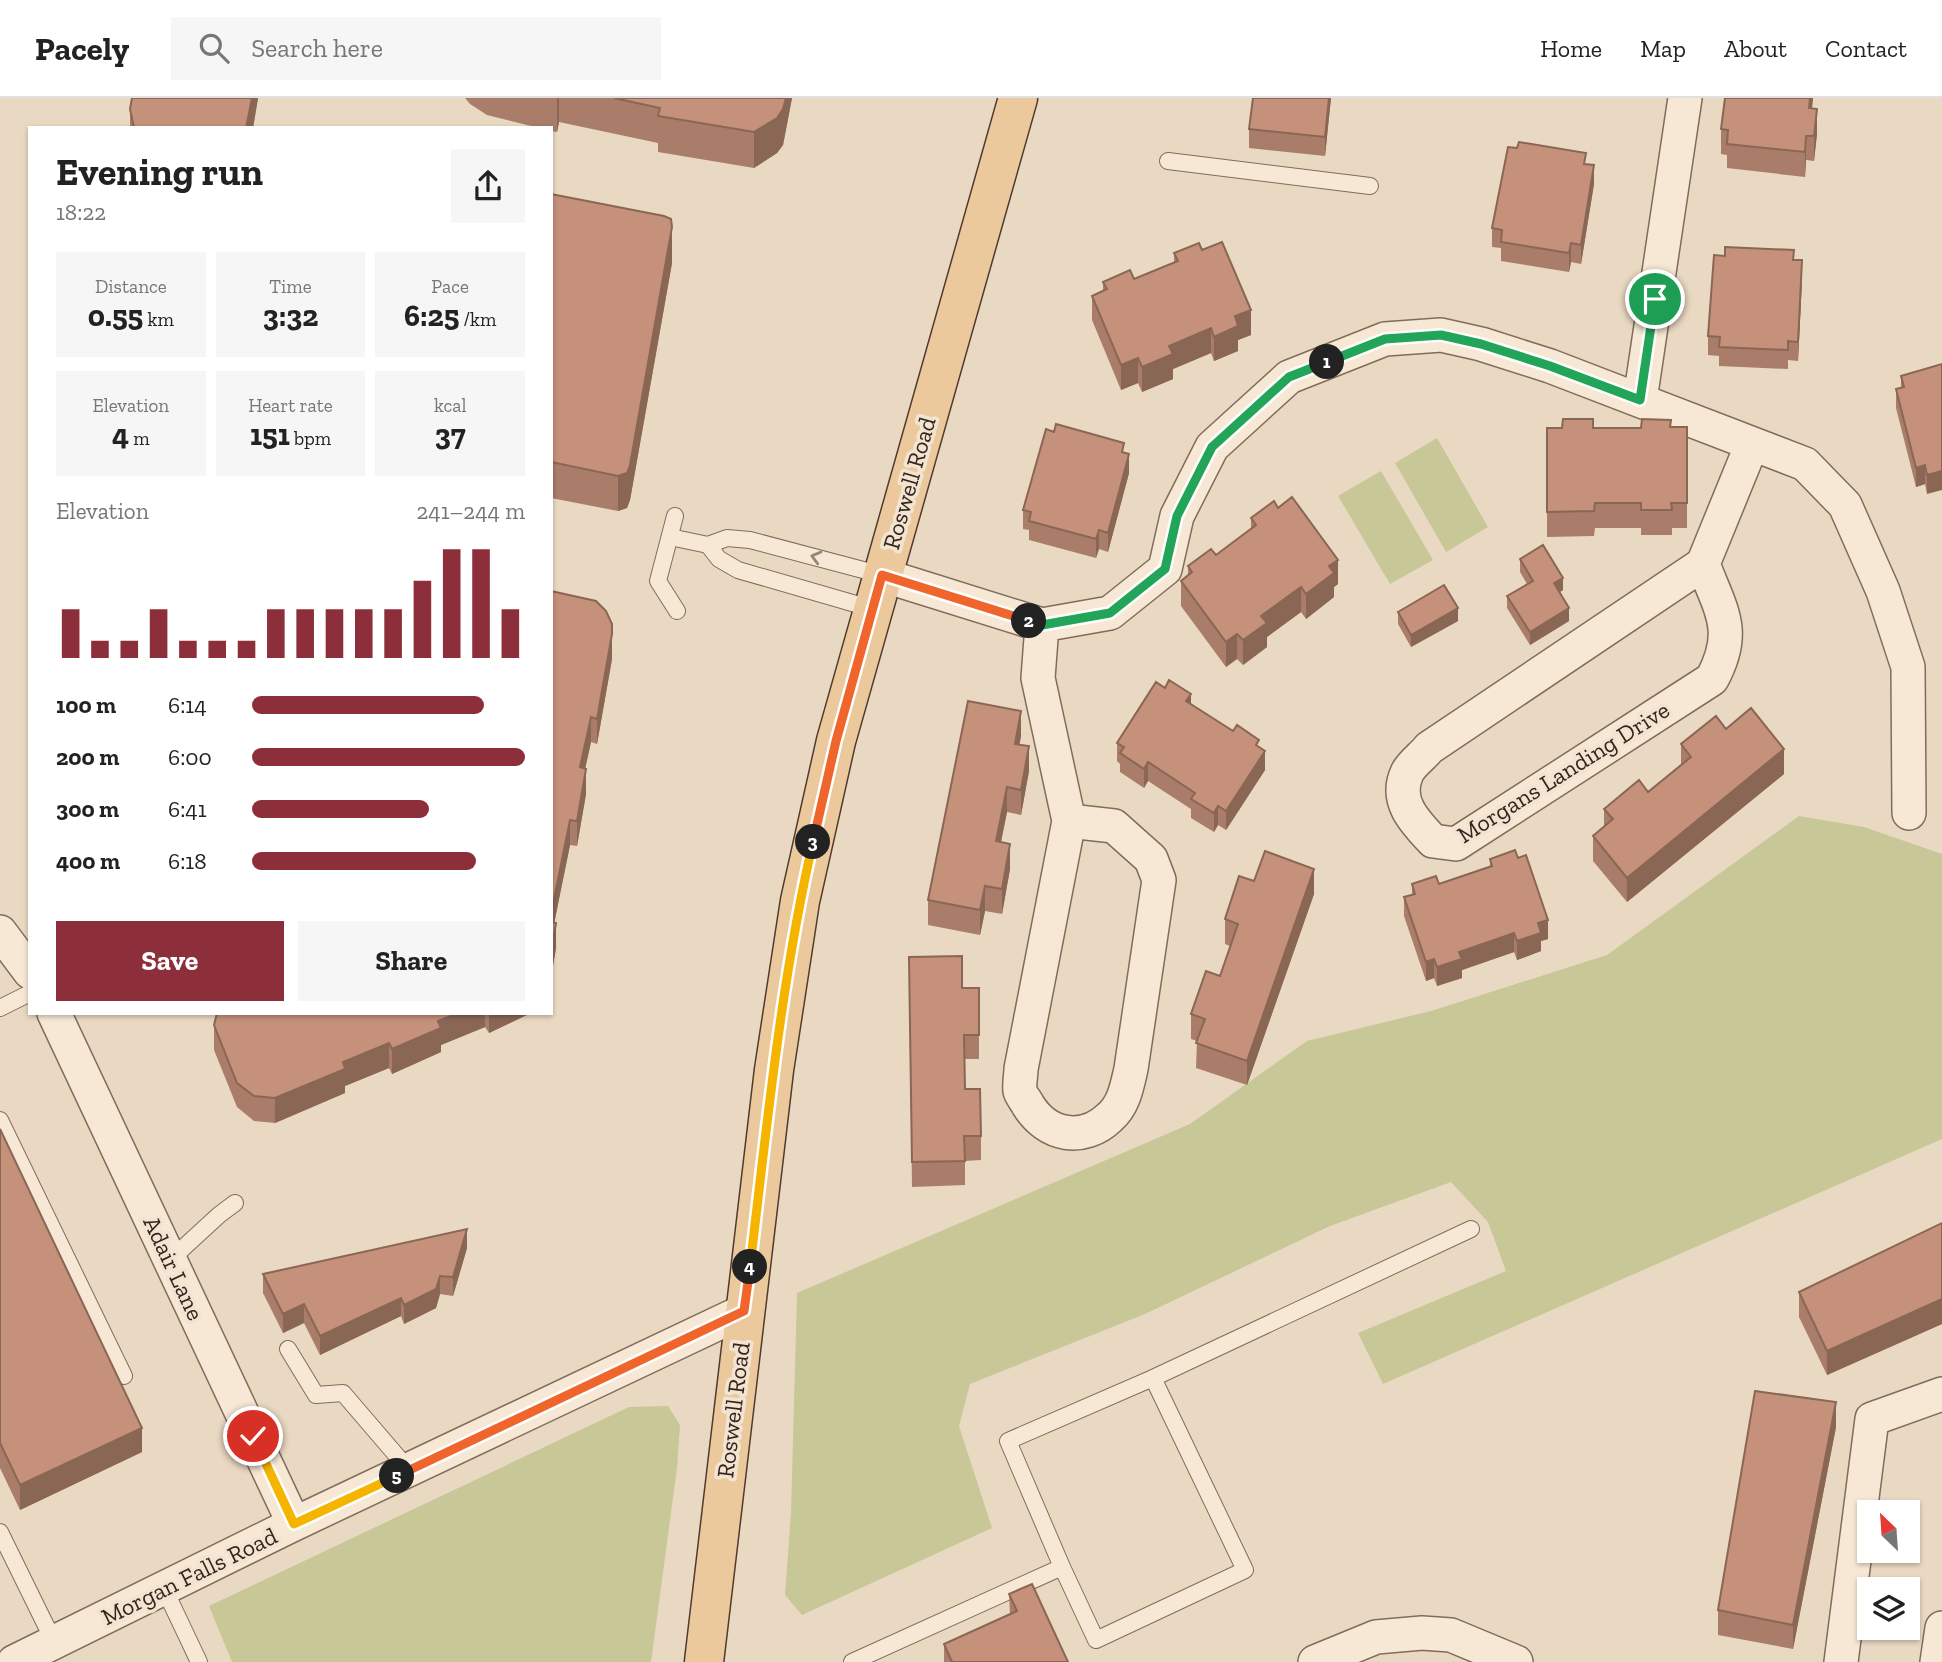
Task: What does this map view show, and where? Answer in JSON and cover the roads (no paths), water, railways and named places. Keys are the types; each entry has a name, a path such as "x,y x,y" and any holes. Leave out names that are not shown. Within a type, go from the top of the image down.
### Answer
{"main road":[{"name":"Roswell Road","path":"704,1662 774,1070 800,901 836,741 1018,98"}],"street":[{"path":"1640,400 1685,98"},
{"path":"877,592 1042,625 1110,613 1165,569 1177,516 1212,447 1289,377 1385,339 1441,335 1481,344 1550,366 1805,464 1845,505 1883,591 1908,667 1909,813"},
{"path":"1703,564 1752,444"},
{"name":"Morgans Landing Drive","path":"1703,564 1723,617 1727,640 1723,658 1712,679 1456,844 1433,841 1414,820 1402,796 1407,772 1429,748 1703,564"},
{"path":"1042,625 1038,678 1069,821 1021,1069 1020,1091 1045,1125 1066,1134 1098,1126 1111,1117 1124,1099 1160,880 1151,859 1114,826 1069,821"},
{"path":"0,932 28,969"},
{"name":"Adair Lane","path":"55,1015 294,1524"},
{"name":"Morgan Falls Road","path":"14,1662 294,1524 744,1311"},
{"path":"1841,1662 1872,1419 1942,1394"},
{"path":"1937,1662 1942,1628"},
{"path":"1315,1662 1376,1637 1422,1633 1451,1635 1516,1662"}],"lane":[{"path":"1168,161 1370,186"},
{"path":"675,516 658,581 677,611"},
{"path":"670,537 708,545 727,538 750,540 877,592"},
{"path":"708,545 719,559 738,570 877,592"},
{"path":"0,1008 28,994"},
{"path":"0,1120 124,1376"},
{"path":"170,1260 236,1203"},
{"path":"1153,1378 1245,1570 1096,1640 1008,1441 1153,1378 1471,1229"},
{"path":"288,1349 316,1395 343,1393 409,1470"},
{"path":"0,1532 54,1642"},
{"path":"852,1662 1062,1567"},
{"path":"164,1587 199,1662"}]}
